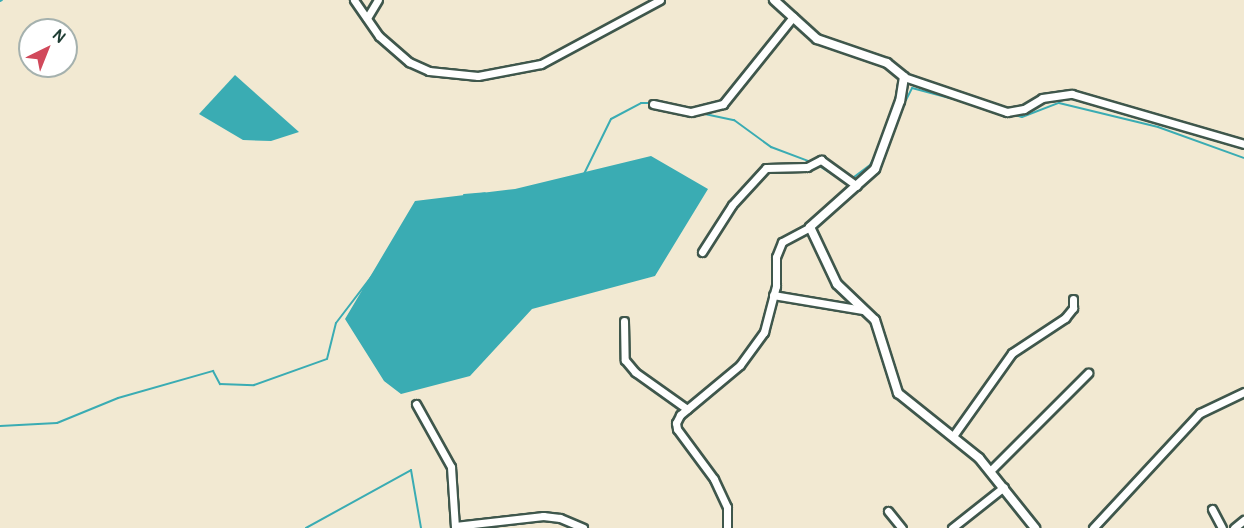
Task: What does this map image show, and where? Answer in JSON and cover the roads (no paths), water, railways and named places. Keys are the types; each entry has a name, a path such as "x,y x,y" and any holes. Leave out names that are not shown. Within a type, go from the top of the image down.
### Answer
{"street":[{"path":"354,0 379,36 409,62 429,71 478,76 541,64 660,0"},
{"path":"367,18 378,0"},
{"path":"774,0 817,39 887,63 904,77 1007,112 1024,109 1042,98 1072,94 1244,144"},
{"path":"653,104 691,112 723,104 793,16"},
{"path":"728,528 727,507 714,479 677,429 676,423 687,409 740,365 764,333 773,295 776,257 782,242 810,227 875,169 900,101 904,77"},
{"path":"702,252 732,205 766,168 807,167 821,160 857,186"},
{"path":"810,227 837,284 875,320 898,393 953,436 990,471 1032,527"},
{"path":"773,295 863,310"},
{"path":"953,436 1012,353 1058,324 1073,308 1073,299"},
{"path":"624,321 625,360 635,372 687,409"},
{"path":"990,471 1088,373"},
{"path":"1093,528 1200,412 1244,392"},
{"path":"416,404 451,467 455,527 543,516 560,518 583,528"},
{"path":"952,528 1004,488"},
{"path":"1212,509 1222,528"},
{"path":"888,511 902,528"},
{"path":"1234,528 1244,520"}],"water":[{"path":"235,75 299,132 271,141 243,140 199,114"},
{"path":"651,156 708,189 655,276 532,309 470,376 401,394 384,381 345,319 415,201 515,189"}],"waterway":[{"path":"906,100 912,88 983,107"},
{"path":"584,174 611,119 641,103 651,103"},
{"path":"1012,114 1022,117 1059,103 1158,127 1244,158"},
{"path":"700,113 734,120 771,147 811,162"},
{"path":"816,164 846,183 870,165 876,154"},
{"path":"464,195 485,193"},
{"path":"0,426 57,423 118,398 213,371 220,384 254,385 327,359 336,323 385,259"},
{"path":"306,528 411,470 421,528"}]}
